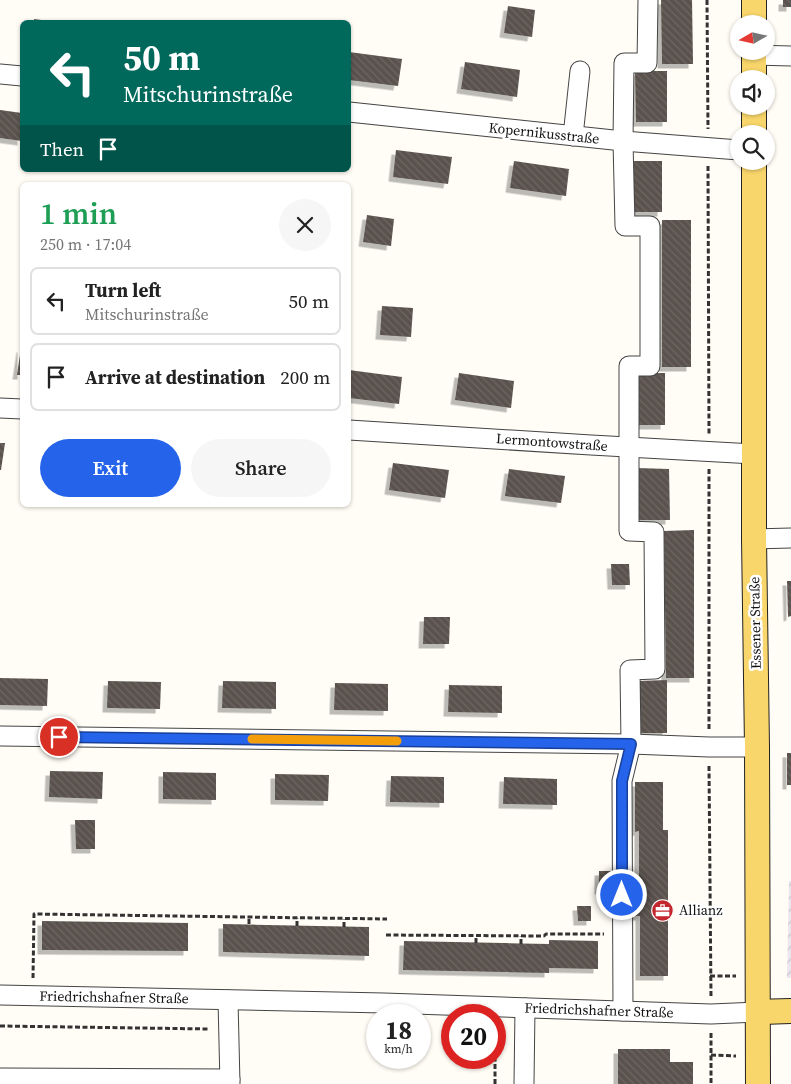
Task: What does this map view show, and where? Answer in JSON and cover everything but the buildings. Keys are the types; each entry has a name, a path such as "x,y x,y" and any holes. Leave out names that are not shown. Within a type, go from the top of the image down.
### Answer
{"main road":[{"path":"754,0 754,15"},
{"name":"Essener Straße","path":"754,170 754,538 758,1084"},
{"name":"Friedrichshafner Straße","path":"758,1012 791,1011"}],"street":[{"path":"622,1011 622,781 631,744 630,670 655,669 654,532 629,531 629,366 650,366 650,226 625,226 623,141 624,63 648,63 648,0"},
{"path":"775,55 791,56"},
{"path":"573,136 580,71"},
{"path":"0,74 20,76"},
{"name":"Kopernikusstraße","path":"351,112 623,141 730,149"},
{"path":"0,408 20,409"},
{"name":"Lermontowstraße","path":"351,430 754,454"},
{"path":"754,538 791,538"},
{"path":"0,736 757,746"},
{"name":"Friedrichshafner Straße","path":"0,995 384,1003 711,1014 758,1012"},
{"path":"0,1078 230,1081 228,1000"},
{"path":"524,1008 524,1084"}],"path":[{"path":"707,0 711,999"},
{"path":"33,996 34,914 387,919"},
{"path":"66,915 66,921"},
{"path":"119,915 119,922"},
{"path":"164,916 164,922"},
{"path":"249,924 250,917"},
{"path":"296,926 297,918"},
{"path":"344,919 344,927"},
{"path":"386,935 544,936 546,934 622,933"},
{"path":"573,940 574,934"},
{"path":"428,935 428,942"},
{"path":"476,936 476,943"},
{"path":"521,936 521,944"},
{"path":"710,976 736,976"},
{"path":"711,1025 711,1084"},
{"path":"0,1026 228,1029"},
{"path":"711,1055 736,1056"},
{"path":"495,1069 495,1084"}],"shaded area":[{"path":"789,881 791,881 791,978 787,978"}],"slow traffic":[{"path":"252,739 397,741"}],"place":[{"name":"Allianz","path":"663,910"}],"route":[{"path":"59,737 631,744 622,781 622,895"}]}
